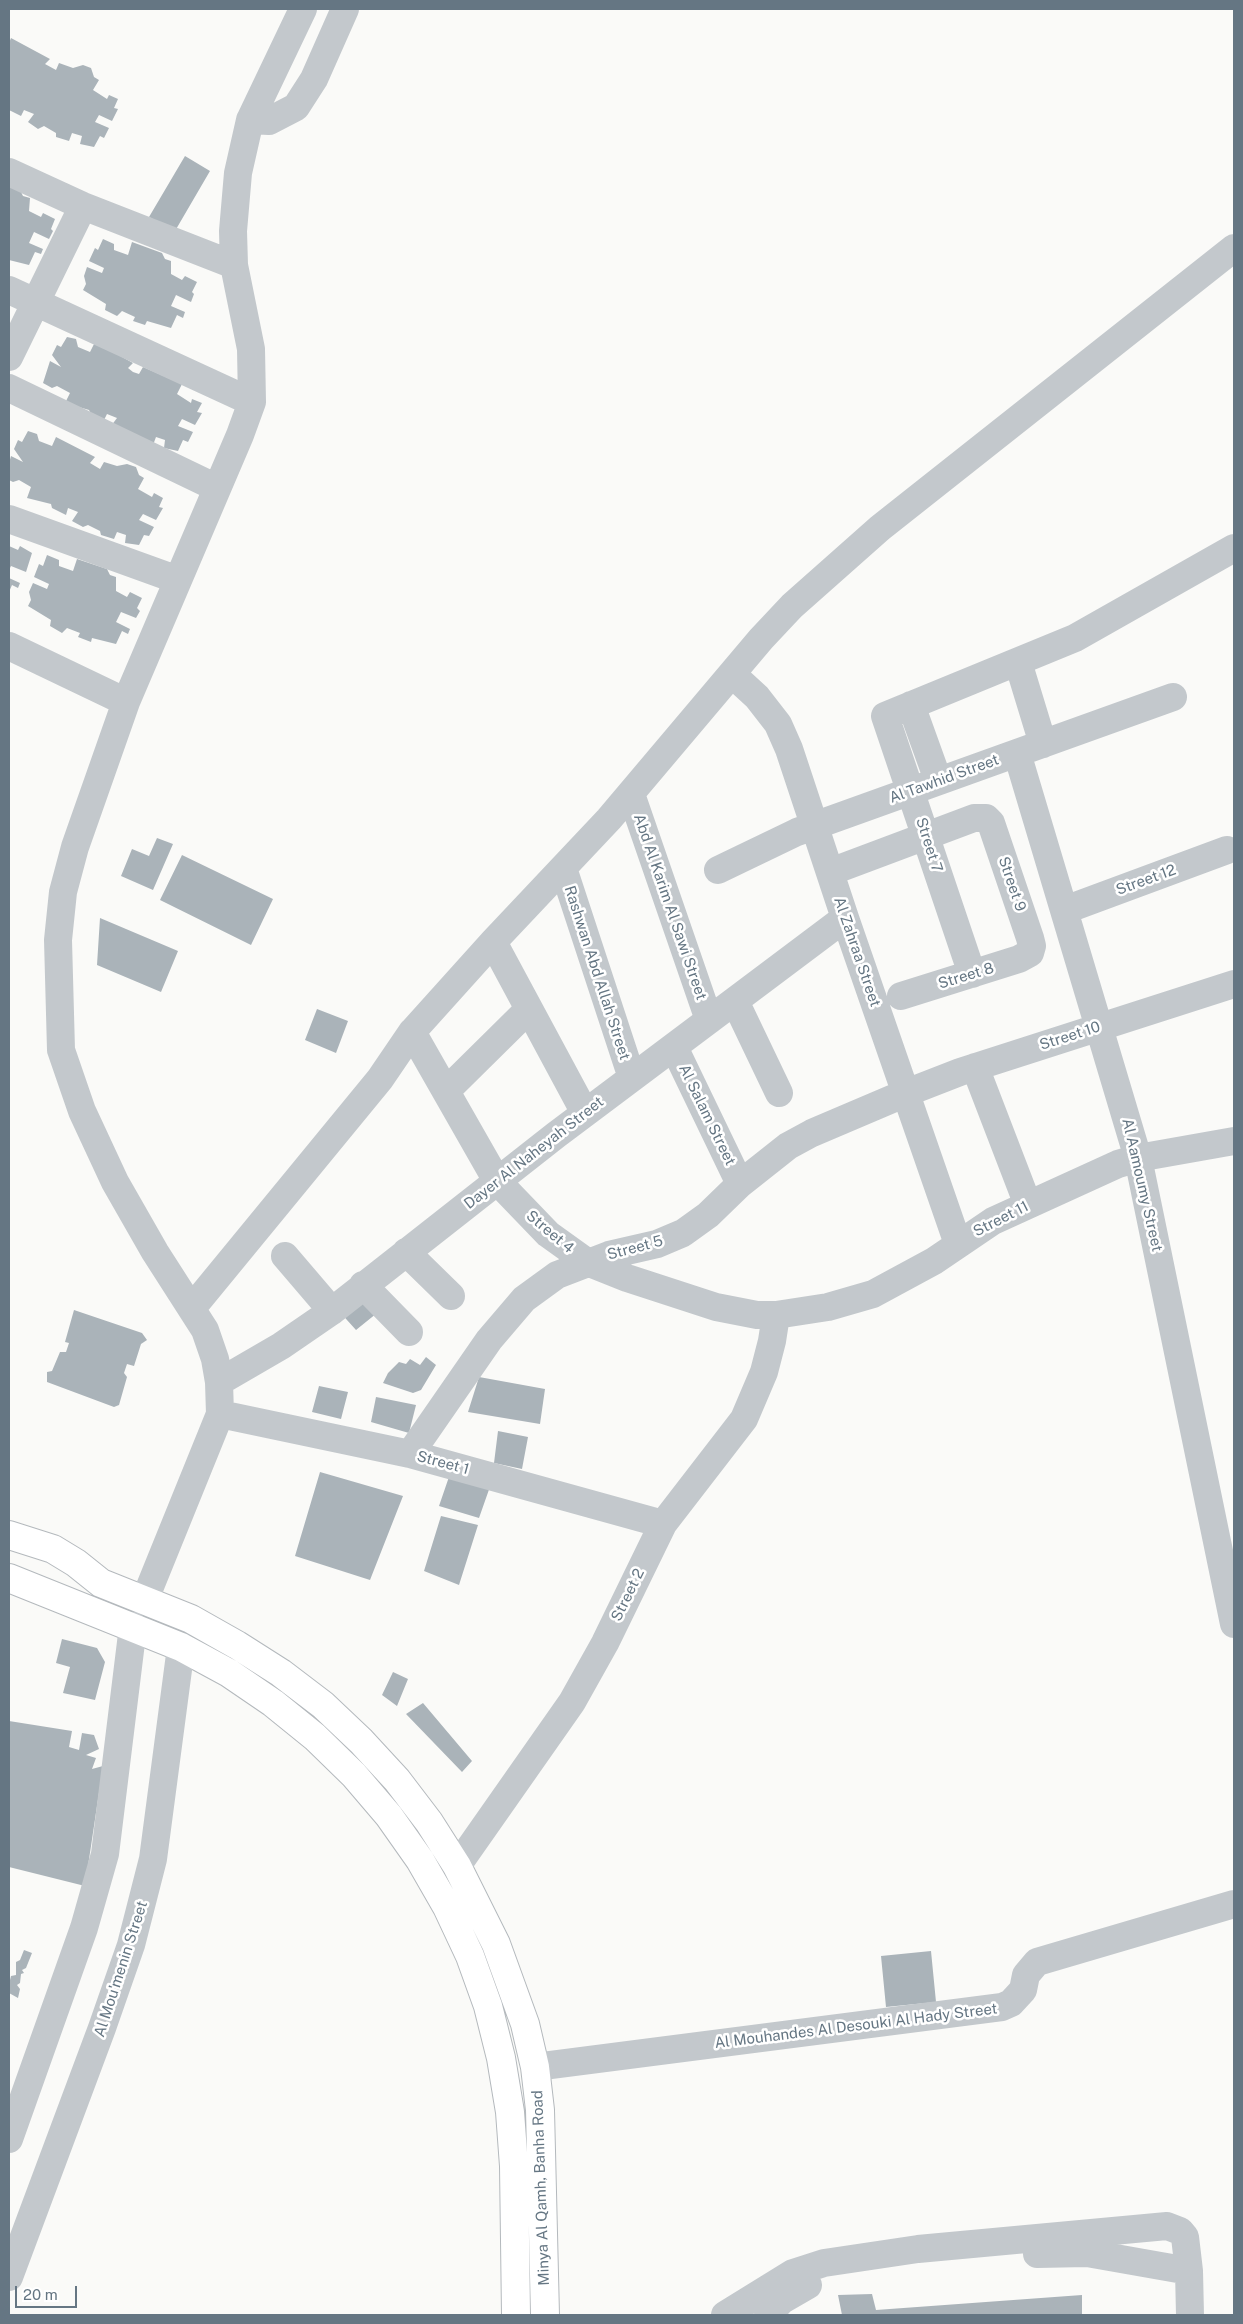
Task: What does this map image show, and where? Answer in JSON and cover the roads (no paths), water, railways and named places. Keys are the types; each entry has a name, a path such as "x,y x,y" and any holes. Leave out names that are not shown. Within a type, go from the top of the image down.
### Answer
{"highway":[{"name":"Minya Al Qamh, Banha Road","path":"9,1535 53,1549 76,1563 101,1583 145,1599 191,1620 237,1644 281,1673 323,1705 361,1741 397,1780 429,1822 457,1866 496,1944 524,2024 535,2067 540,2110 545,2315"},
{"path":"9,1551 101,1583"},
{"name":"Minya Al Qamh, Banha Road","path":"9,1578 133,1626 181,1647 229,1673 273,1703 315,1737 354,1775 389,1816 420,1860 447,1907 470,1956 488,2006 501,2058 510,2112 514,2166 516,2315"}],"street":[{"path":"145,1599 220,1414 219,1382 211,1343 192,1308 155,1252 115,1182 82,1111 61,1050 58,940 63,892 74,846 126,702 240,435 252,402 251,348 234,265 233,231 238,173 250,120 303,9"},
{"path":"250,120 269,121 296,107 314,79 345,9"},
{"path":"9,172 83,206 234,265"},
{"path":"9,357 83,206"},
{"path":"192,1308 380,1079 412,1032 630,794 792,606 848,554 1234,248"},
{"path":"9,290 252,402"},
{"path":"9,388 217,488"},
{"path":"9,519 178,580"},
{"path":"938,780 911,705 1075,638 1234,548"},
{"path":"9,646 126,702"},
{"path":"1018,662 1043,744"},
{"name":"Al Zahraa Street","path":"732,674 757,697 778,724 789,749 845,918 958,1244"},
{"name":"Al Tawhid Street","path":"718,870 797,832 1173,697"},
{"name":"Street 7","path":"911,705 885,716 912,791 972,974"},
{"name":"Al Aamoumy Street","path":"1017,753 1138,1158 1234,1620"},
{"name":"Abd Al Karim Al Sawi Street","path":"630,794 709,1020"},
{"name":"Street 9","path":"926,835 974,818 986,818 994,829 1030,938 1032,946 1030,953"},
{"path":"830,872 926,835"},
{"name":"Street 12","path":"1065,910 1227,850"},
{"name":"Rashwan Abd Allah Street","path":"562,868 632,1078"},
{"name":"Dayer Al Naheyah Street","path":"219,1382 281,1346 332,1311 497,1181 845,918"},
{"path":"493,942 585,1114"},
{"name":"Street 8","path":"901,996 1018,959 1030,953"},
{"name":"Street 10","path":"906,1093 975,1067 1234,984"},
{"path":"735,1000 779,1093"},
{"path":"446,1091 529,1009"},
{"name":"Street 4","path":"412,1032 497,1181 548,1234 587,1262 627,1278 716,1307 757,1315 776,1315"},
{"name":"Al Salam Street","path":"674,1046 740,1184"},
{"path":"975,1067 1028,1205"},
{"name":"Street 5","path":"410,1454 489,1340 524,1299 557,1275 587,1262 609,1254 657,1244 683,1233 708,1215 740,1184 788,1146 812,1133 906,1093"},
{"name":"Street 11","path":"776,1315 828,1307 873,1294 934,1262 993,1221 1118,1164 1138,1158 1234,1141"},
{"path":"406,1252 451,1296"},
{"path":"285,1256 332,1311"},
{"path":"363,1285 409,1332"},
{"name":"Street 2","path":"457,1866 572,1702 605,1643 663,1524 744,1419 764,1372 772,1342 776,1315"},
{"name":"Street 1","path":"220,1414 410,1454 663,1524"},
{"path":"9,2140 84,1928 105,1854 133,1626"},
{"name":"Al Mou'menin Street","path":"9,2277 102,2028 130,1945 154,1859 181,1647"},
{"name":"Al Mouhandes Al Desouki Al Hady Street","path":"535,2067 1002,2007 1011,2004 1023,1990 1026,1974 1037,1962 1234,1904"},
{"path":"746,2312 793,2274 824,2262 918,2249 1167,2226 1180,2231 1185,2237 1189,2271 1190,2315"},
{"path":"746,2312 782,2300 817,2280 856,2268 937,2259 991,2255 1087,2253 1189,2271"}]}
